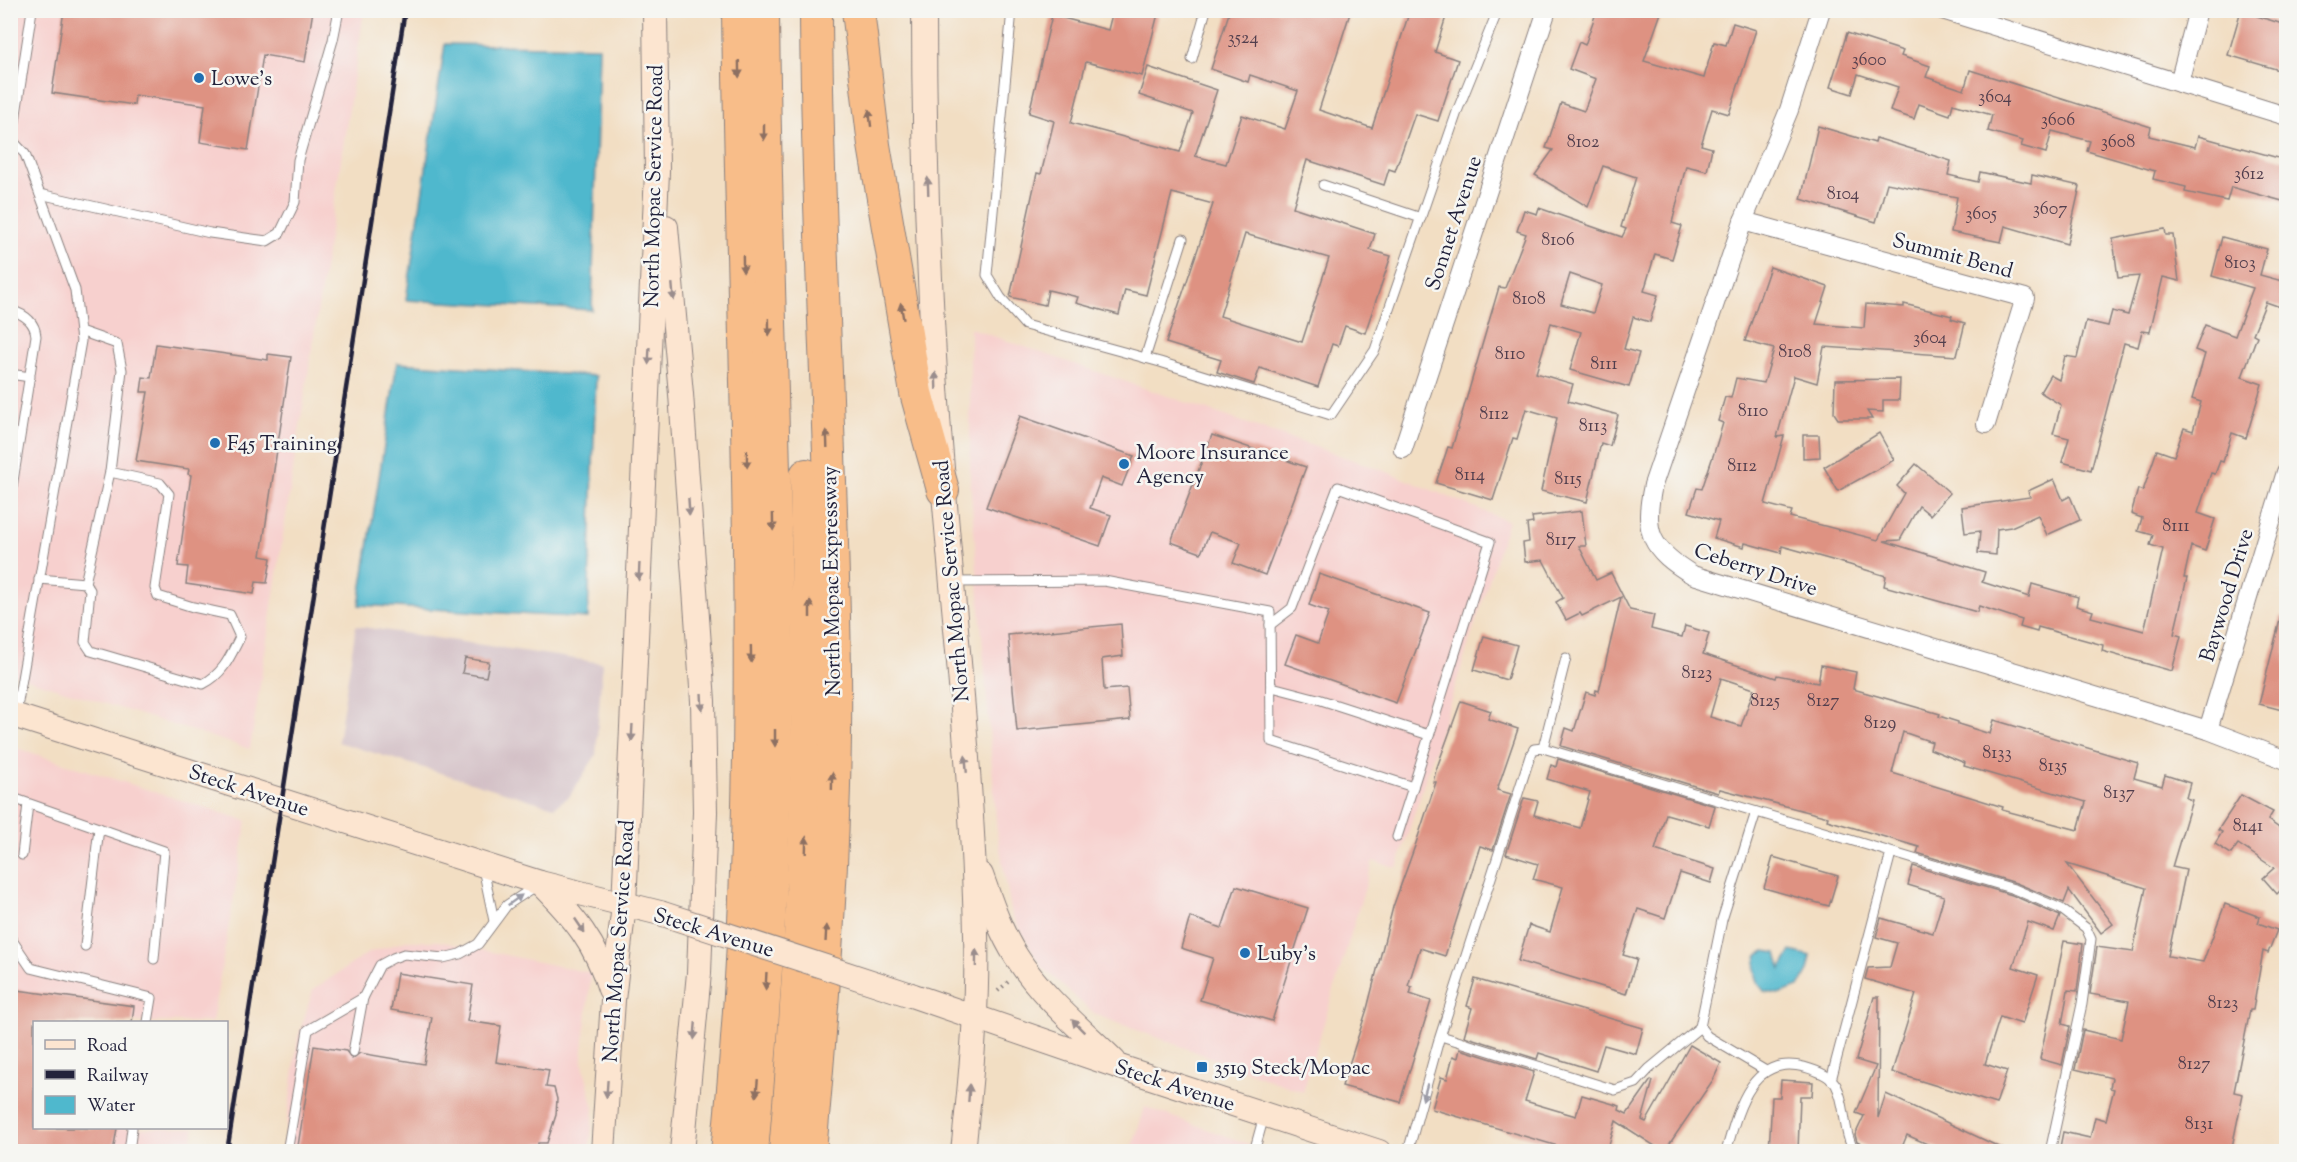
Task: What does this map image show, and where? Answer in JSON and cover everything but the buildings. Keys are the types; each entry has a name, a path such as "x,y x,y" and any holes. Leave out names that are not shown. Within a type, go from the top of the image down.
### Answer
{"highway":[{"path":"726,1152 749,836 751,669 738,10"},
{"path":"752,1152 764,1018 775,773 776,611 763,10"},
{"path":"785,1152 803,915 809,750 810,608 798,154 797,10"},
{"name":"North Mopac Expressway","path":"810,1152 820,1034 831,840 835,672 817,139 816,10"},
{"path":"858,10 874,145 916,393 943,490"}],"main road":[{"name":"North Mopac Service Road","path":"603,1152 613,1000 624,905 657,172 655,10"},
{"name":"North Mopac Service Road","path":"924,10 924,112 937,405 973,854 976,936 975,1017 963,1152"},
{"path":"657,172 670,253 703,701 705,812 703,897 695,1035 682,1152"},
{"name":"Steck Avenue","path":"13,715 540,883 660,913 1379,1152"},
{"path":"973,854 1000,929 1016,957 1057,1005 1120,1067"},
{"path":"540,883 574,918 589,939 601,960 613,1000"}],"street":[{"name":"Sonnet Avenue","path":"1403,449 1547,10"},
{"name":"Ceberry Drive","path":"1821,10 1789,110 1743,221 1653,485 1648,509 1649,531 1666,559 1693,575 2208,730 2286,760"},
{"path":"1942,10 2286,116"},
{"path":"2179,83 2198,10"},
{"name":"Summit Bend","path":"1743,221 2025,298 1986,423"},
{"name":"Baywood Drive","path":"2208,730 2286,472"}],"lane":[{"path":"13,715 81,340 75,290 25,154 12,140 32,10"},
{"path":"40,194 210,233 267,241 280,233 295,202 298,160 333,40 339,10"},
{"path":"1012,10 987,275 1001,298 1024,325 1145,358 1331,415 1375,350 1458,109 1498,10"},
{"path":"1192,59 1206,10"},
{"path":"1323,185 1421,218"},
{"path":"1145,358 1183,239"},
{"path":"10,310 24,314 36,329 11,497"},
{"path":"80,331 117,344 122,370 110,472 85,583 90,590 85,642 91,651 203,684 216,678 227,663 240,637 230,615 193,608 158,596 155,588 169,494 160,483 110,472"},
{"path":"10,374 30,377"},
{"path":"10,429 21,430"},
{"path":"1270,625 1292,608 1338,487 1490,542 1397,837"},
{"path":"39,579 85,583"},
{"path":"951,582 1104,581 1270,612 1271,741 1413,788"},
{"path":"1542,748 1566,658"},
{"path":"1272,687 1318,699 1429,735"},
{"path":"1408,1152 1441,1036 1534,748 1542,748 2014,889 2061,909 2086,928 2091,939 2082,1004 2050,1152"},
{"path":"10,797 164,851 154,959"},
{"path":"22,855 28,804"},
{"path":"1441,1036 1615,1090 1636,1083 1648,1069 1700,1027 1722,920 1756,812"},
{"path":"85,946 99,828"},
{"path":"1831,1080 1891,853"},
{"path":"482,864 494,921"},
{"path":"352,1052 360,1025 363,998 380,965 404,954 443,958 460,954 478,944 507,905 540,883"},
{"path":"10,938 31,968 152,998 148,1021"},
{"path":"287,1152 308,1030 363,998"},
{"path":"1700,1027 1707,1036 1766,1071"},
{"path":"1726,1152 1740,1104 1759,1077 1766,1071 1800,1066 1815,1071 1835,1084 1843,1109 1849,1142 1856,1152"},
{"path":"1254,1152 1264,1114"},
{"path":"129,1152 132,1129"}],"path":[{"path":"999,991 1013,977"}],"shaded area":[{"path":"11,11 364,11 250,749 11,674"},
{"path":"970,328 1382,470 1508,521 1397,868 1373,861 1303,1092 1094,1014 1041,966 1012,915 997,832 970,478"},
{"path":"356,626 602,663 596,755 569,797 554,807 338,742"},
{"path":"10,746 247,821 212,1021 33,1021 33,1129 194,1129 190,1151 11,1151"},
{"path":"406,941 438,941 591,973 582,1059 594,1109 589,1151 283,1152 298,1038 313,990 368,953"},
{"path":"1145,1107 1268,1151 1131,1152"}],"water":[{"path":"445,44 599,47 592,310 406,300"},
{"path":"397,363 596,376 588,618 359,605"},
{"path":"1765,951 1777,953 1781,969 1791,951 1811,956 1808,971 1799,987 1778,994 1764,991 1755,969 1758,955"}],"railway":[{"path":"227,1152 405,10"}],"place":[{"name":"Lowe's","path":"199,78"},
{"name":"F45 Training","path":"215,443"},
{"name":"Moore Insurance Agency","path":"1124,464"},
{"name":"Luby's","path":"1245,953"},
{"name":"3519 Steck/Mopac","path":"1202,1067"}]}
